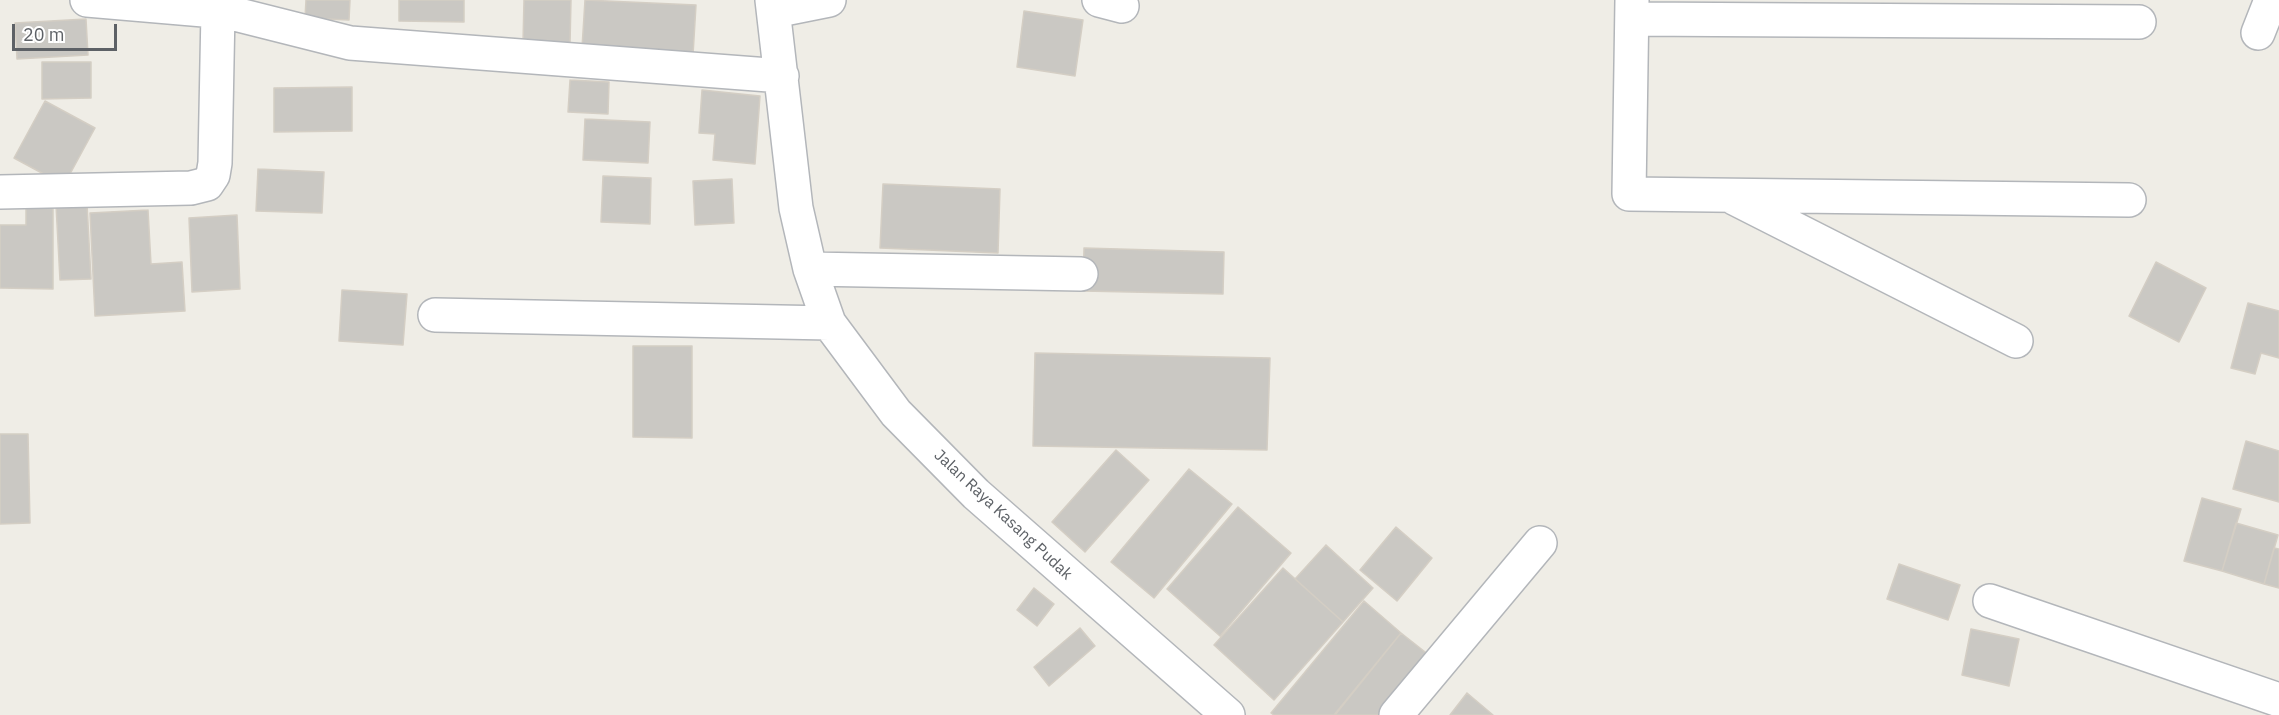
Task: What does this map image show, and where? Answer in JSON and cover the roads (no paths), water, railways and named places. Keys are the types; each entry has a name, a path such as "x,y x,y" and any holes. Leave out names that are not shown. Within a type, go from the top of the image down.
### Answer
{"street":[{"path":"87,0 218,11 350,43 782,76"},
{"path":"773,5 829,0"},
{"path":"2258,33 2271,0"},
{"name":"Jalan Raya Kasang Pudak","path":"773,5 796,208 810,269 829,323 896,414 976,494 1228,715"},
{"path":"2129,200 1629,194 1632,10 2139,22"},
{"path":"0,192 191,188 207,184 213,175 215,163 218,11"},
{"path":"1727,195 2016,341"},
{"path":"810,269 1081,274"},
{"path":"435,315 829,323"},
{"path":"1396,715 1540,543"},
{"path":"1990,601 2279,700"}]}
